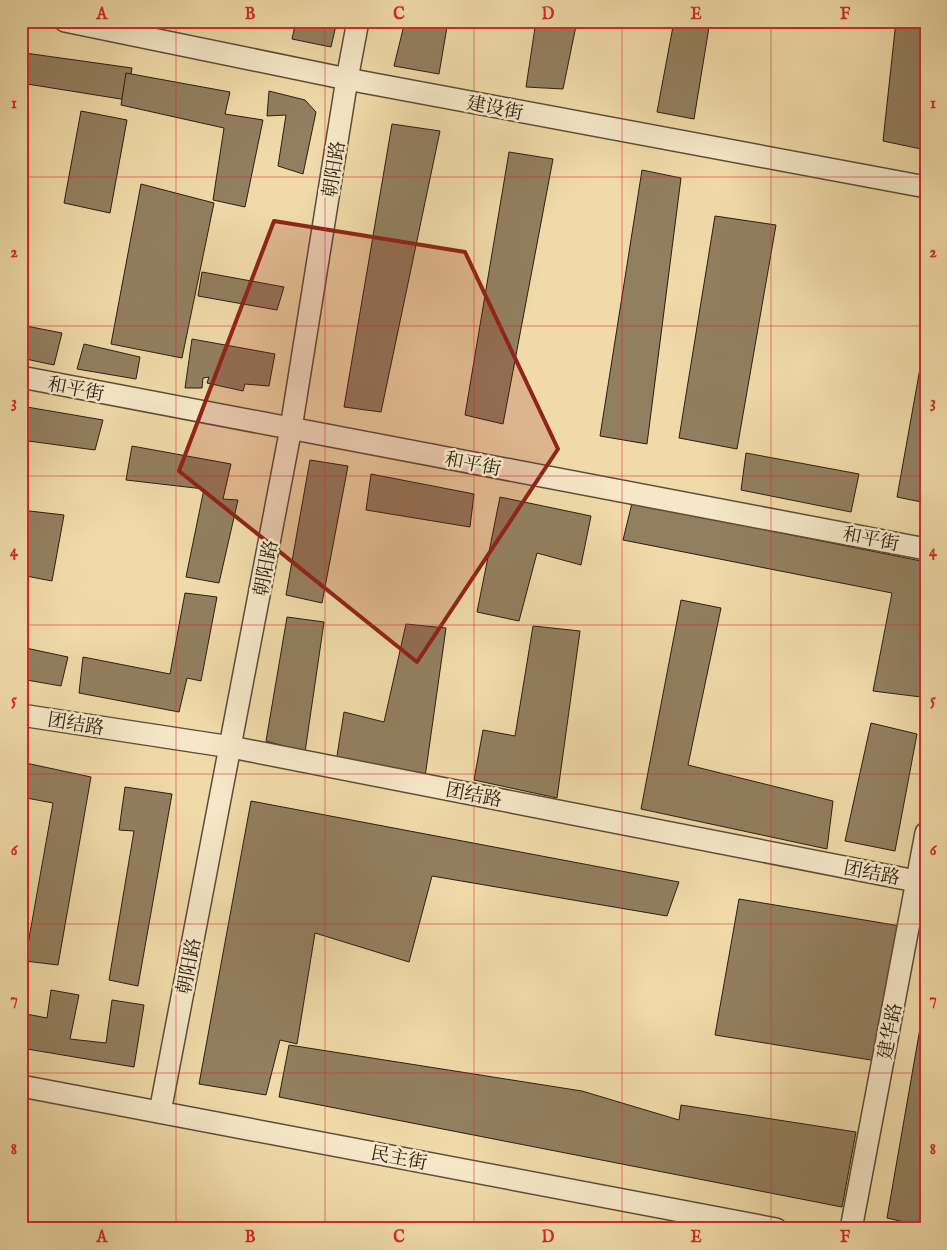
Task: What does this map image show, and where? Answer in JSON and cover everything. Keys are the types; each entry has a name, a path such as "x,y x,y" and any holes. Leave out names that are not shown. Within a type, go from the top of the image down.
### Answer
{"street":[{"name":"建设街","path":"65,21 347,79 926,187"},
{"name":"朝阳路","path":"160,1112 291,428 358,21"},
{"name":"和平街","path":"21,377 926,549"},
{"name":"团结路","path":"21,714 231,747 921,882"},
{"name":"建华路","path":"851,1229 921,882 926,833"},
{"name":"民主街","path":"21,1086 776,1229"}],"highlighted area":[{"path":"274,221 465,252 558,449 417,662 179,471"}],"building":[{"path":"296,21 337,21 331,47 292,39"},
{"path":"405,21 448,21 439,74 394,66"},
{"path":"536,21 577,21 563,89 526,87"},
{"path":"674,21 710,21 694,119 657,112"},
{"path":"896,21 926,21 926,150 883,141"},
{"path":"25,53 132,68 127,100 21,83"},
{"path":"126,73 230,92 225,114 263,120 245,207 213,200 224,128 121,105"},
{"path":"269,91 305,100 316,112 303,174 278,166 286,115 267,116"},
{"path":"81,111 127,120 110,213 64,203"},
{"path":"392,124 440,131 381,412 344,407"},
{"path":"509,152 553,159 503,424 465,415"},
{"path":"642,170 681,178 647,444 600,436"},
{"path":"141,184 214,203 182,358 111,344"},
{"path":"715,216 776,225 737,449 679,438"},
{"path":"202,272 284,287 277,310 198,296"},
{"path":"21,325 62,333 54,365 21,358"},
{"path":"926,335 926,503 897,497"},
{"path":"192,339 275,354 269,386 245,384 243,391 207,383 209,377 203,378 202,388 185,388"},
{"path":"84,344 140,357 136,379 77,369"},
{"path":"21,406 103,420 95,450 21,440"},
{"path":"132,446 231,464 223,499 238,500 219,583 186,577 204,489 126,480"},
{"path":"746,453 859,474 851,512 741,490"},
{"path":"310,460 348,466 322,603 286,595"},
{"path":"371,474 474,494 470,527 366,510"},
{"path":"500,497 591,516 581,565 537,553 519,621 477,612"},
{"path":"632,503 926,562 926,676 921,697 873,691 892,593 623,540"},
{"path":"21,510 64,515 52,581 21,575"},
{"path":"185,593 217,597 201,681 187,678 179,712 79,693 83,657 170,674"},
{"path":"681,600 721,608 688,765 833,801 827,849 641,809"},
{"path":"287,617 324,622 305,752 266,741"},
{"path":"406,624 446,628 425,777 336,762 344,712 384,722"},
{"path":"533,626 580,631 557,798 474,780 483,730 515,736"},
{"path":"21,647 68,657 61,686 21,679"},
{"path":"871,723 917,734 895,851 845,841"},
{"path":"21,762 91,777 58,965 25,961 53,803 21,797"},
{"path":"125,787 172,794 138,986 109,980 134,831 119,830"},
{"path":"251,801 679,882 667,916 432,876 409,962 315,933 297,1044 280,1040 266,1095 199,1084"},
{"path":"739,899 900,926 877,1061 715,1035"},
{"path":"51,990 79,995 70,1039 106,1043 112,1000 144,1005 134,1067 21,1048 21,1013 47,1018"},
{"path":"926,994 926,1227 887,1218"},
{"path":"289,1045 582,1091 679,1120 681,1105 856,1132 842,1207 279,1097"}]}
